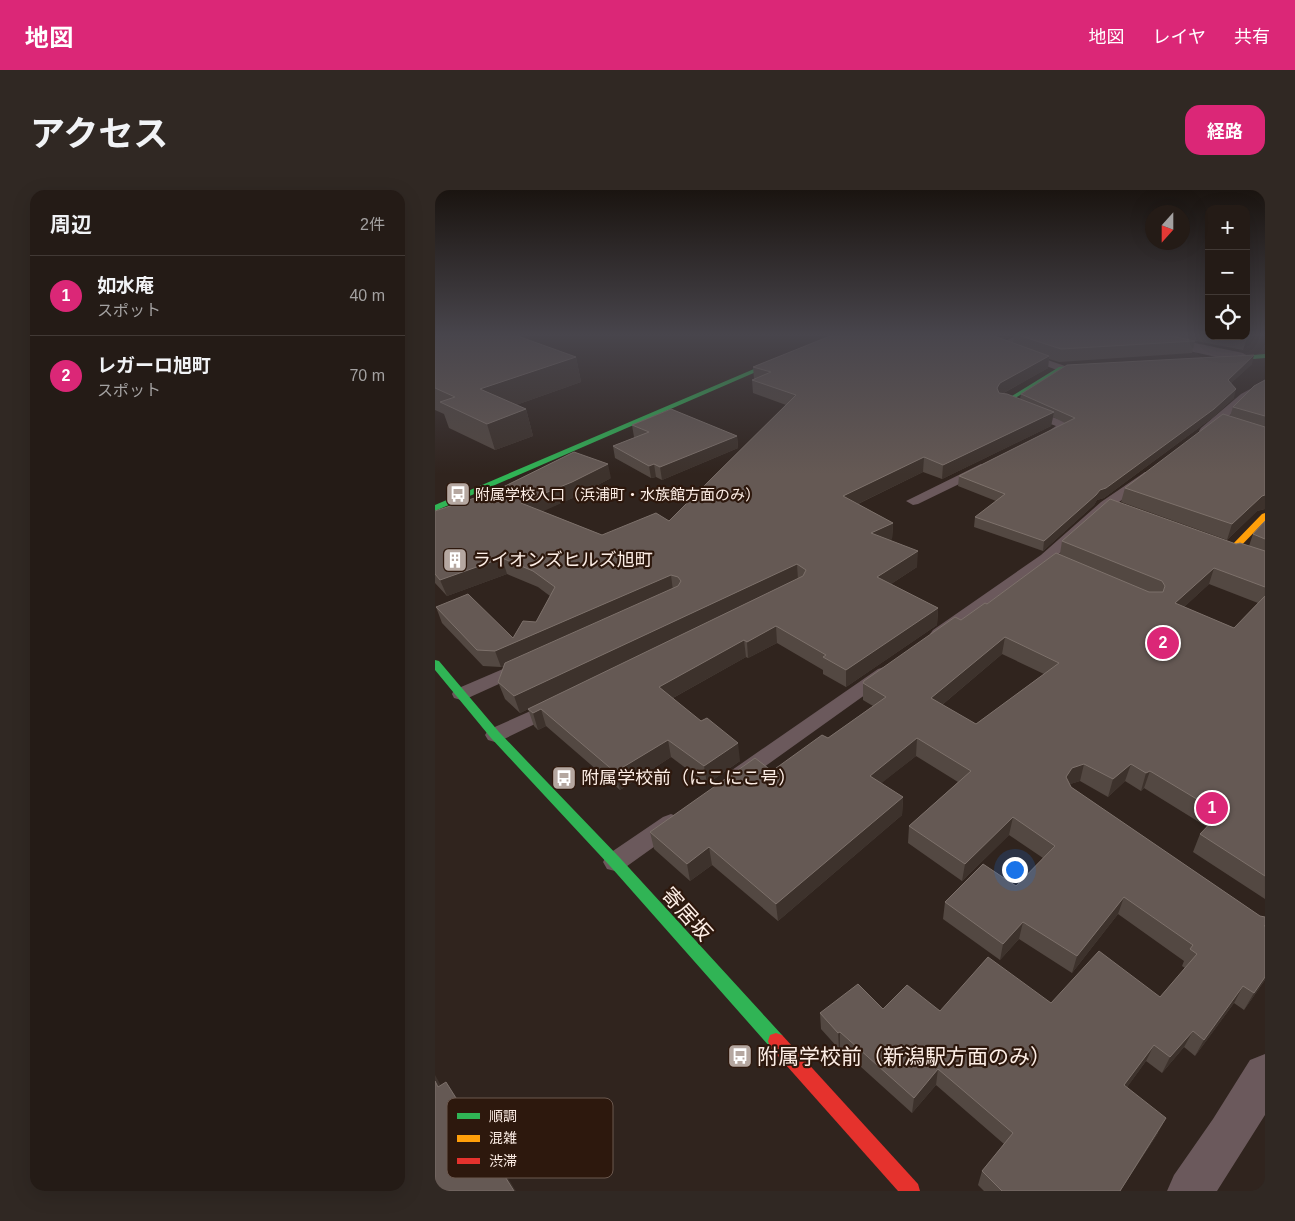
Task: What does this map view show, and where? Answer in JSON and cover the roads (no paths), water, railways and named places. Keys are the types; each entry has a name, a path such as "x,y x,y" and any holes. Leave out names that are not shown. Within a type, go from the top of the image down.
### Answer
{"street":[{"path":"435,508 732,381"},
{"path":"1005,402 1040,381"},
{"path":"1106,505 1124,511"},
{"path":"1195,538 1231,551 1265,516"},
{"name":"寄居坂","path":"435,663 495,735 615,862 911,1191"},
{"path":"1190,1191 1229,1135 1265,1075"}],"lane":[{"path":"1193,440 1225,424 1245,396 1265,384"},
{"path":"1245,396 1265,401"},
{"path":"1005,402 1066,426 1041,439"},
{"path":"923,645 1046,558 1106,505 1161,463"},
{"path":"913,501 990,464"},
{"path":"1231,551 1248,557"},
{"path":"1046,558 1064,566"},
{"path":"461,694 541,658"},
{"path":"729,782 899,662"},
{"path":"495,735 566,700"},
{"path":"615,862 688,811"}],"place":[{"name":"附属学校入口（浜浦町・水族館方面のみ）","path":"458,494"},
{"name":"ライオンズヒルズ旭町","path":"455,560"},
{"name":"レガーロ旭町","path":"1163,643"},
{"name":"附属学校前（にこにこ号）","path":"564,778"},
{"name":"如水庵","path":"1212,808"},
{"name":"附属学校前（新潟駅方面のみ）","path":"740,1056"}]}
